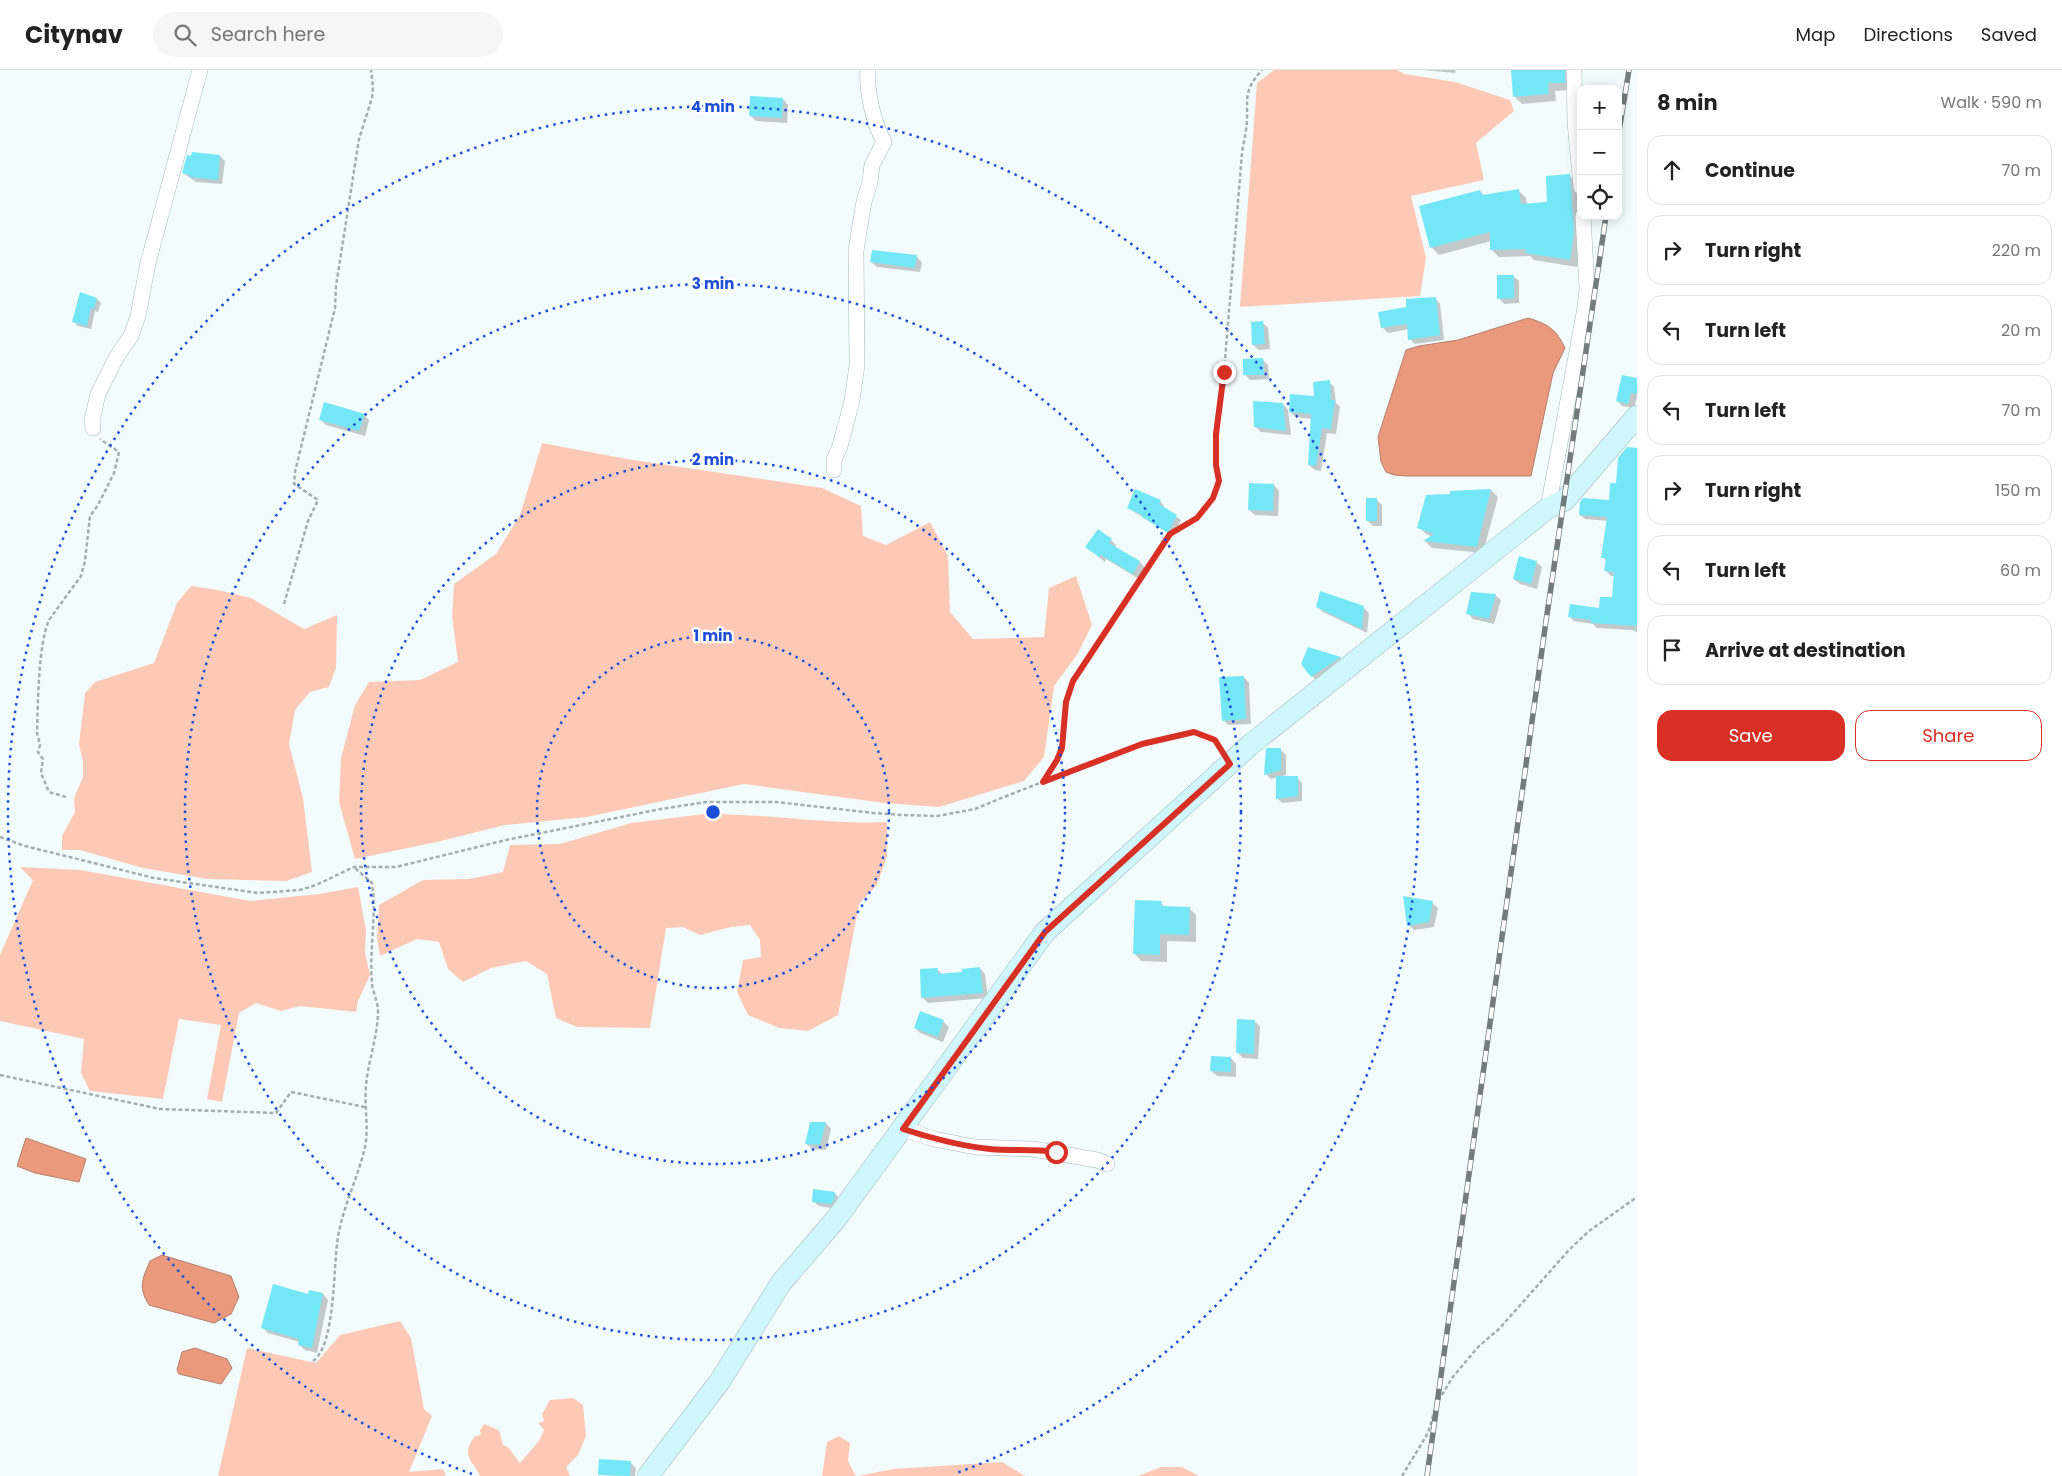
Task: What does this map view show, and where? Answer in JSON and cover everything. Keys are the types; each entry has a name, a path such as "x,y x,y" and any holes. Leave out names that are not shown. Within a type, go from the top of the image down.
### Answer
{"main road":[{"path":"648,1476 720,1381 781,1283 836,1218 903,1129 1045,932 1250,745 1548,508 1564,500 1632,429"}],"street":[{"path":"93,428 92,420 98,394 131,336 138,316 148,263 200,70"},
{"path":"834,470 834,460 840,446 852,401 857,365 856,251 872,165 884,142 878,131 870,98 868,70"},
{"path":"1574,70 1575,122 1580,175"},
{"path":"1548,508 1585,308 1587,289 1583,220"},
{"path":"903,1129 952,1143 990,1149 1041,1150 1097,1160 1107,1164"}],"path":[{"path":"284,604 308,521 318,500 294,484 295,472 335,308 336,286 359,139 372,98 371,70"},
{"path":"1043,782 1062,748 1066,702 1073,681 1170,534 1197,518 1213,498 1219,481 1216,465 1216,434 1224,372 1242,153 1246,128 1247,96 1253,81 1262,70"},
{"path":"66,797 48,792 44,783 41,773 43,760 38,752 40,745 37,733 38,710 46,628 49,620 81,576 85,560 90,516 98,505 114,473 118,460 119,452 101,441 93,428"},
{"path":"0,837 25,846 154,878 258,893 300,890 316,885 354,867 396,866 506,840 661,809 706,802 777,802 873,813 937,816 975,809 1142,744 1194,732 1215,740 1230,764"},
{"path":"313,1361 320,1356 327,1335 334,1291 337,1240 342,1214 365,1146 367,1076 378,1011 372,982 374,896 372,883 354,867"},
{"path":"0,1075 160,1108 276,1113 292,1092 365,1107"},
{"path":"1402,1476 1428,1433 1436,1404 1452,1378 1478,1347 1499,1329 1568,1250 1637,1196"}],"shaded area":[{"path":"1274,70 1397,70 1405,74 1455,82 1510,100 1514,111 1476,143 1484,180 1411,196 1426,258 1420,296 1240,307 1257,83"},
{"path":"1528,318 1551,328 1565,348 1553,373 1531,476 1407,476 1386,472 1381,462 1378,437 1406,350 1458,340"},
{"path":"542,443 627,459 822,488 861,506 863,536 886,545 930,522 948,556 950,612 973,639 1044,637 1049,588 1076,576 1092,625 1077,655 1054,686 1044,757 1024,781 939,807 884,803 744,784 587,817 505,825 437,842 355,859 339,802 341,758 355,705 369,682 420,680 458,662 452,616 454,584 496,554 520,515"},
{"path":"191,586 251,598 304,629 337,615 336,668 329,687 310,692 295,710 289,744 303,798 312,872 286,881 208,879 143,868 80,850 62,850 62,836 75,812 74,798 83,777 83,762 79,744 85,693 95,682 154,663 177,603"},
{"path":"704,814 750,815 841,822 887,822 887,856 877,885 859,904 838,1015 808,1031 779,1028 748,1015 737,992 743,960 761,957 760,940 750,925 731,927 700,935 683,927 666,928 650,1028 577,1027 556,1018 547,974 526,961 491,968 463,982 448,969 439,942 417,939 380,956 377,938 379,905 423,880 469,879 503,872 510,845 560,844 631,823"},
{"path":"20,867 81,870 250,901 319,894 358,887 366,930 365,952 370,975 358,1001 356,1012 300,1006 281,1011 256,1003 239,1013 222,1102 207,1099 221,1025 179,1019 163,1099 90,1091 81,1073 84,1039 0,1021 0,955 33,880"},
{"path":"26,1138 86,1159 79,1182 35,1173 17,1166"},
{"path":"162,1255 231,1276 239,1297 231,1314 214,1323 149,1305 143,1293 143,1279 150,1261"},
{"path":"400,1321 411,1338 424,1409 432,1416 409,1472 443,1469 446,1476 218,1476 247,1348 316,1363 340,1335"},
{"path":"195,1348 227,1359 232,1368 221,1384 179,1374 177,1370 182,1352"},
{"path":"573,1398 583,1405 586,1436 578,1455 566,1467 570,1476 480,1476 469,1457 468,1448 475,1436 481,1435 480,1430 484,1424 499,1430 503,1445 508,1447 520,1463 539,1441 544,1430 538,1423 544,1421 542,1414 550,1400"},
{"path":"839,1436 850,1443 848,1461 856,1476 822,1476 827,1442"},
{"path":"1002,1462 1025,1476 858,1476 893,1469"},
{"path":"1161,1467 1182,1467 1199,1476 1138,1476"}],"building":[{"path":"1511,70 1565,70 1565,83 1548,83 1549,94 1513,97"},
{"path":"750,96 783,98 782,118 749,116"},
{"path":"192,152 220,155 218,180 189,177 190,175 182,173 187,155 191,156"},
{"path":"1570,174 1574,232 1570,260 1525,253 1526,249 1490,250 1490,232 1430,248 1419,206 1480,190 1482,195 1519,189 1521,204 1547,202 1546,176"},
{"path":"872,250 917,255 915,268 870,262"},
{"path":"1497,275 1514,275 1514,298 1497,299"},
{"path":"80,292 97,298 94,309 91,308 87,326 72,322"},
{"path":"1436,297 1440,335 1408,340 1407,324 1381,328 1378,312 1406,307 1406,299"},
{"path":"1263,321 1265,344 1252,345 1251,322"},
{"path":"1263,358 1264,375 1243,375 1243,359"},
{"path":"1622,375 1637,378 1637,394 1631,393 1628,404 1616,401"},
{"path":"1330,380 1331,400 1335,400 1331,429 1322,428 1316,466 1308,465 1311,414 1289,412 1290,394 1314,396 1313,382"},
{"path":"1253,401 1283,403 1286,431 1254,427"},
{"path":"324,402 365,414 359,431 319,420"},
{"path":"1627,447 1637,448 1637,626 1591,623 1591,620 1568,617 1570,604 1599,608 1600,597 1612,597 1614,572 1604,571 1606,558 1601,558 1607,517 1579,515 1580,502 1583,498 1609,500 1610,483 1616,483 1618,458"},
{"path":"1249,483 1274,484 1273,511 1248,510"},
{"path":"1135,489 1161,500 1159,504 1177,515 1168,533 1142,517 1142,515 1127,508"},
{"path":"1491,489 1477,547 1423,541 1434,534 1417,528 1426,495 1450,494 1450,491"},
{"path":"1366,498 1377,498 1377,521 1366,521"},
{"path":"1098,529 1112,539 1109,543 1140,561 1133,574 1101,555 1099,557 1085,547"},
{"path":"1519,556 1537,561 1531,584 1513,579"},
{"path":"1320,591 1364,606 1362,629 1316,607"},
{"path":"1471,592 1496,594 1489,619 1466,614"},
{"path":"1308,647 1341,657 1311,677 1301,664"},
{"path":"1244,676 1246,719 1222,721 1219,677"},
{"path":"1266,748 1281,748 1281,770 1264,775"},
{"path":"1276,776 1298,776 1298,796 1276,799"},
{"path":"1403,896 1433,901 1429,922 1407,926"},
{"path":"1135,900 1162,901 1161,906 1190,907 1189,935 1160,934 1160,955 1133,954"},
{"path":"980,967 983,993 921,998 920,969 938,968 938,974 962,972 962,969"},
{"path":"920,1011 944,1020 938,1037 914,1028"},
{"path":"1237,1019 1255,1020 1254,1054 1236,1053"},
{"path":"1211,1056 1231,1057 1231,1072 1210,1071"},
{"path":"810,1122 826,1122 820,1145 805,1144"},
{"path":"813,1189 835,1192 834,1200 831,1204 812,1202"},
{"path":"273,1284 308,1294 309,1290 323,1293 312,1348 298,1345 299,1339 261,1328"},
{"path":"599,1459 631,1461 630,1476 598,1475"}],"railway":[{"path":"1619,130 1629,70"},
{"path":"1427,1476 1546,621 1605,220"}],"route":[{"path":"1056,1152 1034,1149 975,1147 934,1139 903,1129 1045,932 1230,764 1215,740 1194,732 1142,744 1043,782 1062,748 1066,702 1073,681 1170,534 1197,518 1213,498 1219,481 1216,465 1216,434 1224,372"}]}
